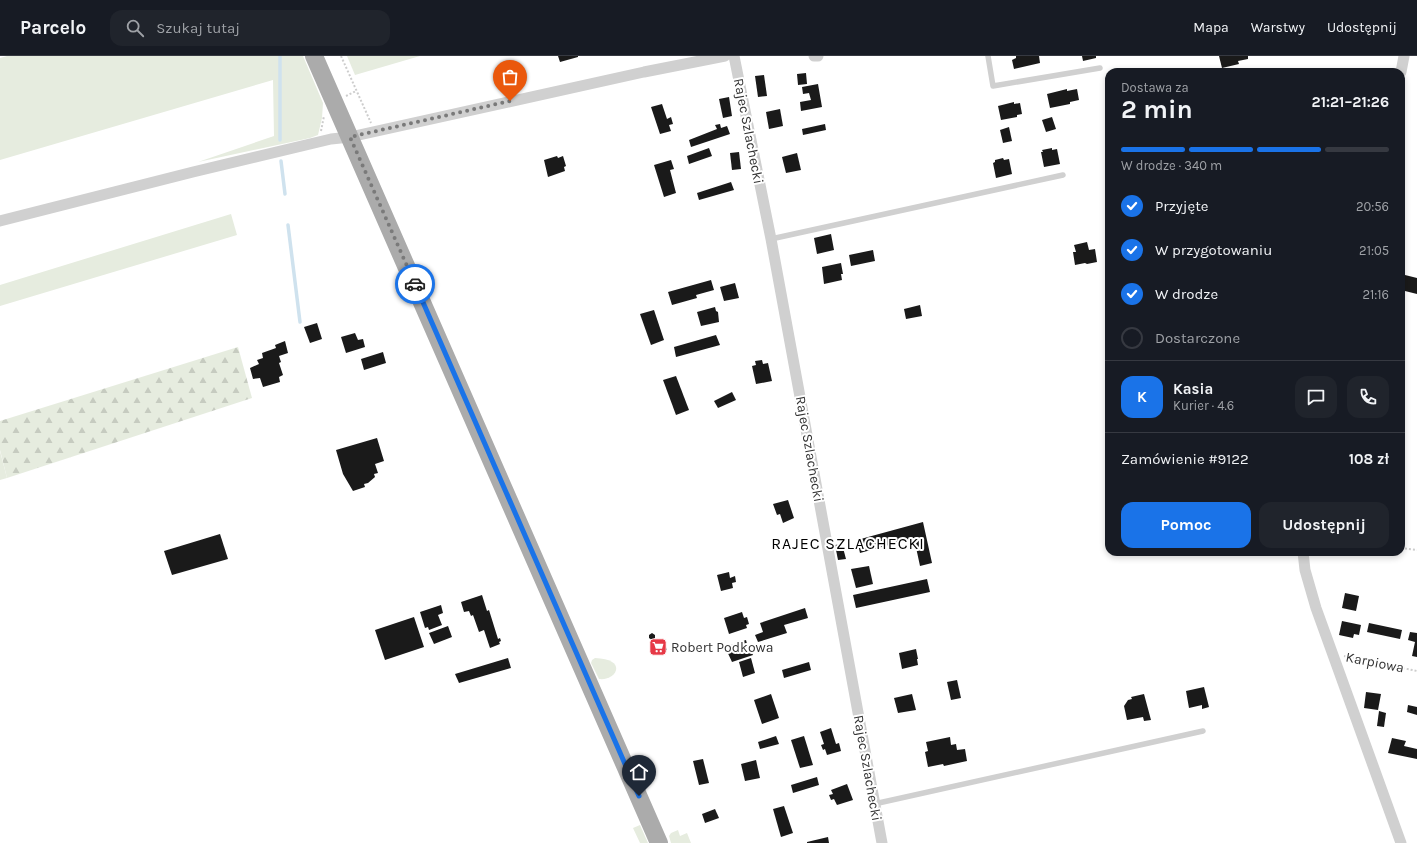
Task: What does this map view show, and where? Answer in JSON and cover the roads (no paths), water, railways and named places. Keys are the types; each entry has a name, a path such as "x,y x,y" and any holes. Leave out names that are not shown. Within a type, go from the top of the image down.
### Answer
{"main road":[{"path":"314,56 659,843"}],"street":[{"path":"0,221 331,139 350,137 644,72 725,56"},
{"name":"Rajec Szlachecki","path":"734,56 771,239 882,843"},
{"path":"1402,68 1404,56"},
{"path":"1303,556 1305,570 1316,608 1401,843"}],"lane":[{"path":"988,56 993,86 1100,68"},
{"path":"771,239 1063,175"},
{"path":"874,804 1203,731"}],"waterway":[{"path":"280,56 280,140"},
{"path":"281,161 285,194"},
{"path":"288,225 300,322"}],"place":[{"name":"Robert Podkowa","path":"658,647"}],"district":[{"name":"RAJEC SZLACHECKI","path":"848,543"}]}
